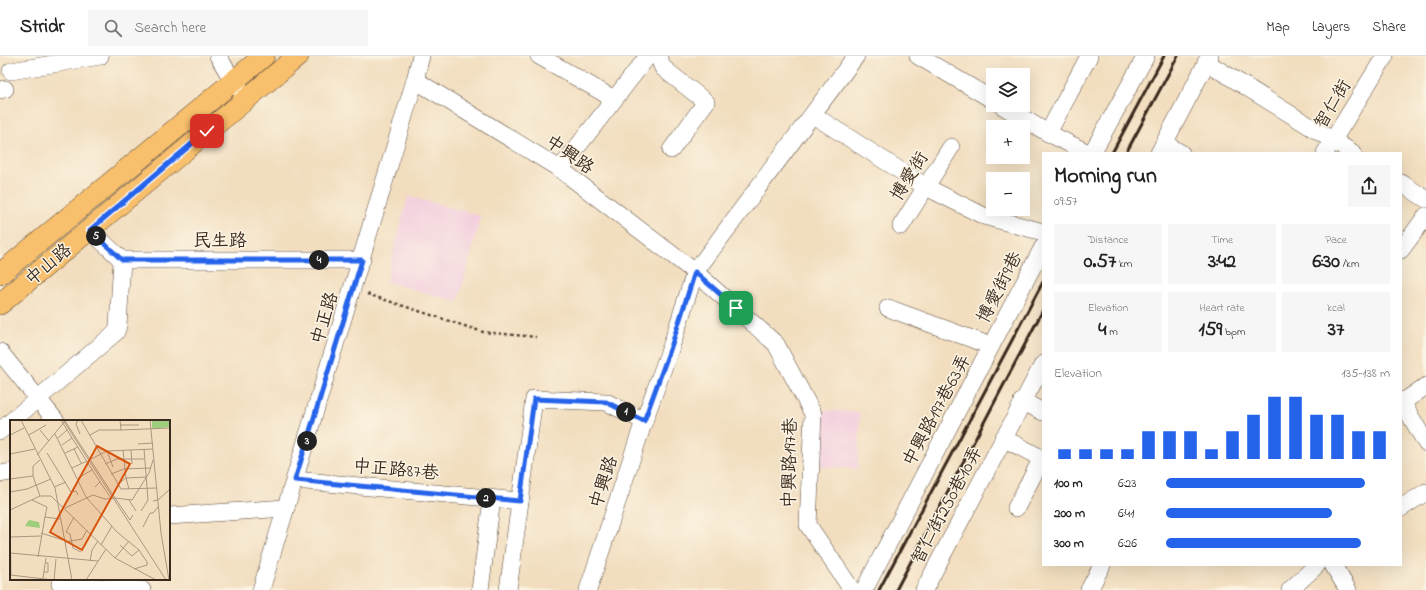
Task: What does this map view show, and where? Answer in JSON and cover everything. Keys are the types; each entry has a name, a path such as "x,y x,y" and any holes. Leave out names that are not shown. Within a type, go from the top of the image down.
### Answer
{"main road":[{"name":"中山路","path":"0,274 264,56"},
{"name":"中山路","path":"0,304 298,56"}],"street":[{"path":"11,71 100,56"},
{"path":"218,56 233,81 247,98"},
{"name":"中正路","path":"261,590 362,260 421,56"},
{"path":"540,56 614,99"},
{"path":"560,169 648,56"},
{"path":"658,56 663,68 706,102 671,150"},
{"name":"中興路","path":"588,590 695,272 856,56"},
{"path":"918,56 986,96"},
{"path":"1048,133 1089,56"},
{"path":"1093,152 1146,56"},
{"name":"智仁街","path":"1329,147 1378,58"},
{"path":"1177,152 1161,148 1208,59 1329,147 1349,152"},
{"name":"中興路","path":"415,80 560,169 695,272"},
{"path":"1013,112 1048,133 1086,152"},
{"name":"博愛街9巷","path":"813,115 926,188 984,216 1042,232"},
{"name":"博愛街","path":"901,226 951,147"},
{"path":"1402,184 1426,199"},
{"path":"1402,249 1426,216"},
{"path":"12,420 116,332 118,326 122,260 90,230"},
{"name":"博愛街9巷","path":"991,346 1042,249"},
{"name":"民生路","path":"122,260 362,260"},
{"name":"中興路197巷","path":"695,272 776,344 813,414 808,525 852,590"},
{"name":"中興路197巷63弄","path":"864,590 991,346 888,308"},
{"path":"0,352 54,420"},
{"name":"智仁街250巷10弄","path":"924,590 1022,401 1042,366"},
{"path":"1426,386 1402,401 1426,443"},
{"path":"508,590 534,399 606,402 644,421"},
{"path":"1022,401 1042,411"},
{"path":"0,431 10,422"},
{"path":"1003,438 1042,459 1016,508"},
{"path":"0,474 10,472"},
{"name":"中正路87巷","path":"295,480 520,501"},
{"path":"1402,507 1426,492"},
{"path":"480,590 492,499"},
{"path":"170,516 286,508"},
{"path":"1093,589 1102,566"},
{"path":"1290,590 1316,566"},
{"path":"1334,566 1348,590"},
{"path":"60,584 142,590"}],"path":[{"path":"353,290 483,332 536,337"}],"shaded area":[{"path":"408,196 481,216 458,302 386,282"},
{"path":"819,410 860,412 858,469 816,466"}],"railway":[{"path":"1113,152 1164,56"},
{"path":"1127,152 1178,56"},
{"path":"879,590 1042,284"},
{"path":"896,590 1042,312"}],"route":[{"path":"207,131 90,230 122,260 362,260 295,480 520,501 534,399 606,402 644,421 672,344 695,272 736,308"}]}
